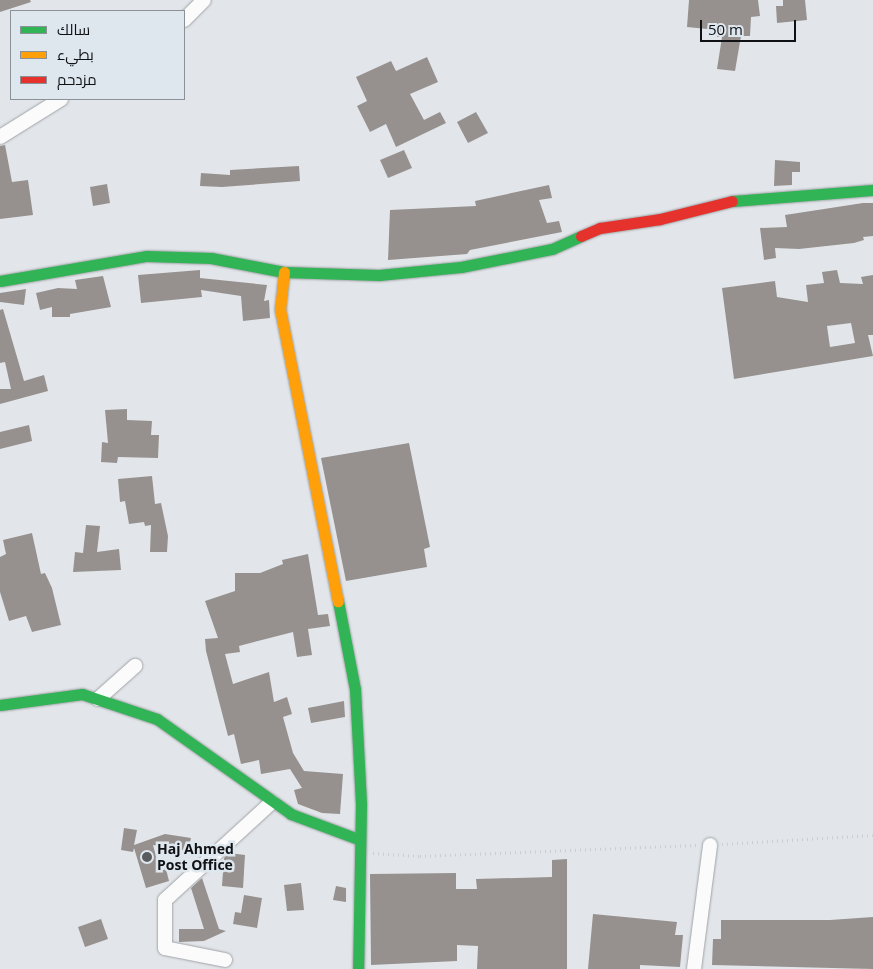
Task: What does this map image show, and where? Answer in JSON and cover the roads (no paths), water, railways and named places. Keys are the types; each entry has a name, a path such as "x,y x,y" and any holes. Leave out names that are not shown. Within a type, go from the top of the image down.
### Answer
{"street":[{"path":"185,19 204,0"},
{"path":"0,137 59,100"},
{"path":"0,281 147,256 212,258 284,272 379,275 461,267 552,249 600,228 660,219 734,201 873,190"},
{"path":"284,272 280,309 354,689 361,805 358,839 358,969"},
{"path":"98,700 135,666"},
{"path":"0,705 82,694 157,719 291,814 358,839"},
{"path":"225,960 164,948 164,900 272,802"},
{"path":"694,969 710,845"}],"place":[{"name":"Haj Ahmed Post Office","path":"147,857"}]}
